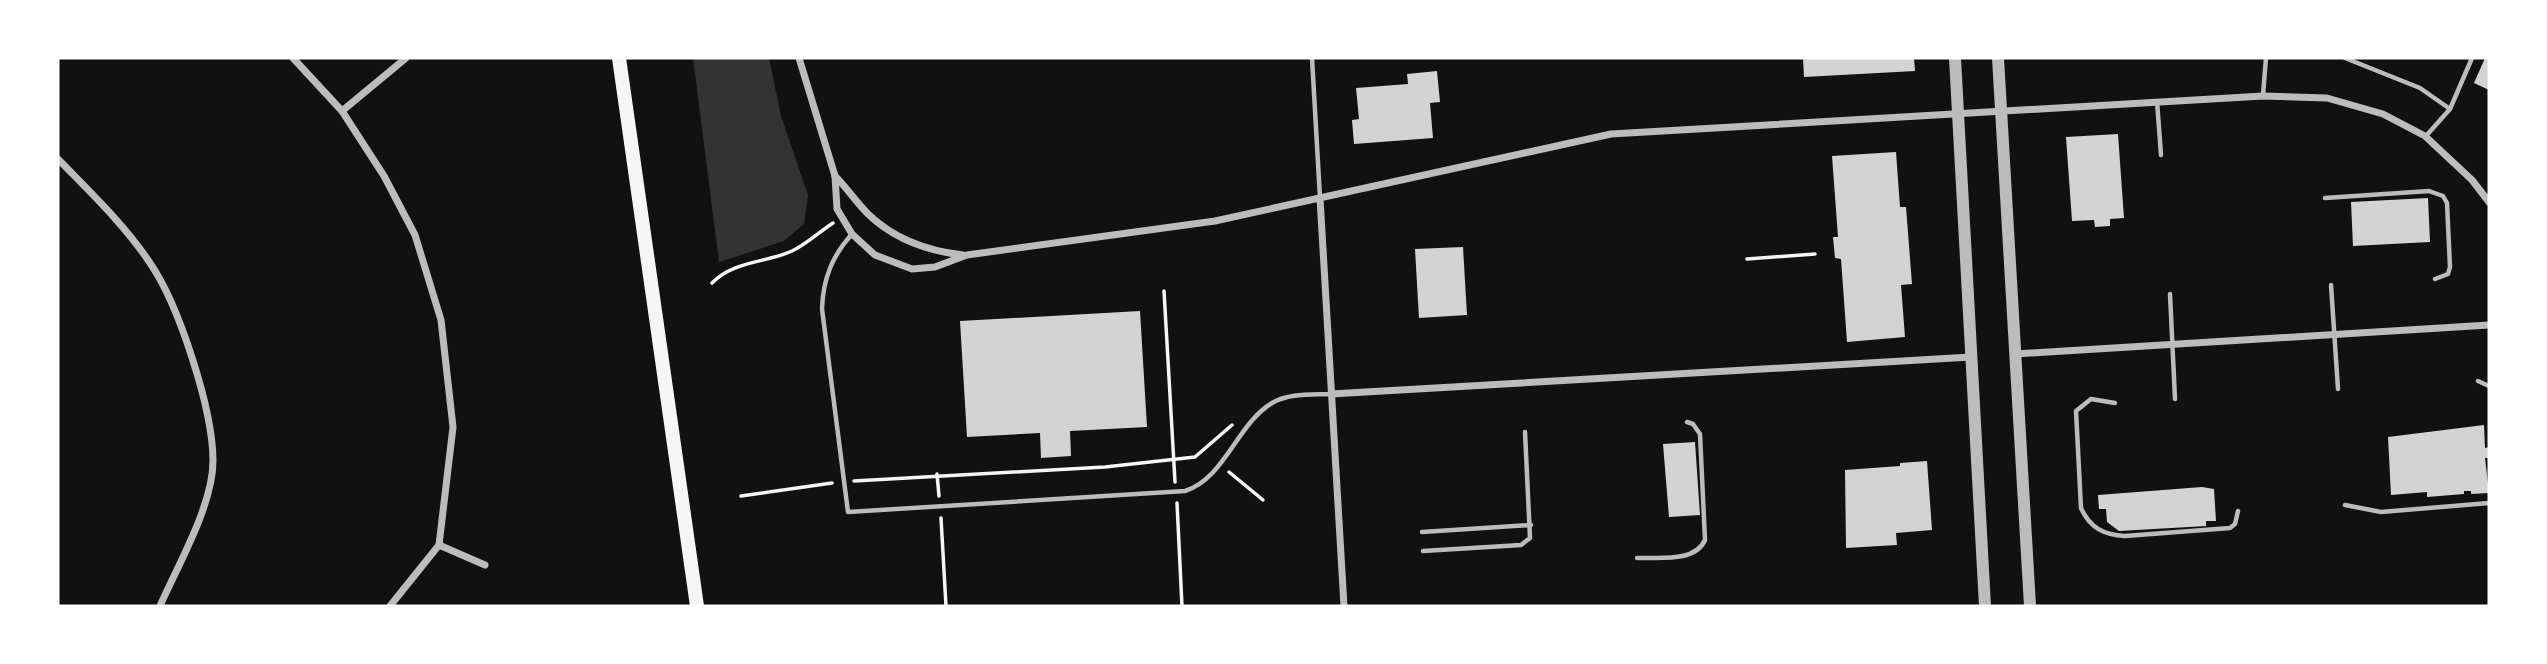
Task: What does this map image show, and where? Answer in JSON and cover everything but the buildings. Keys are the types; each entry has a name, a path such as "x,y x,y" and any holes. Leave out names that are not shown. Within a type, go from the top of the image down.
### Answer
{"main road":[{"path":"619,58 697,606"}],"street":[{"path":"293,58 341,111 384,176 415,235 441,320 453,427 439,545 390,606"},
{"path":"341,111 406,58"},
{"path":"799,58 835,176 835,202 841,220 875,255 912,269 935,267 967,255 1193,225 1611,134 2001,109 2263,96 2327,98 2354,103 2425,136 2472,180 2489,202"},
{"path":"1955,58 1985,606"},
{"path":"1998,58 2030,606"},
{"path":"58,159 151,264 177,318 203,391 213,462 203,506 160,606"},
{"path":"835,176 869,215 893,233 919,246 967,255"},
{"path":"1320,198 1344,606"},
{"path":"2015,354 2489,325"},
{"path":"1331,394 1971,357"},
{"path":"439,545 485,565"}],"lane":[{"path":"1312,58 1320,198"},
{"path":"2263,96 2266,58"},
{"path":"2345,58 2420,88 2450,109"},
{"path":"2425,136 2450,109 2472,58"},
{"path":"2157,101 2161,155"},
{"path":"2325,198 2429,191 2443,196 2447,203 2451,267 2448,274 2435,279"},
{"path":"852,234 831,264 822,300 848,512 1176,494 1201,483 1272,403 1289,397 1331,394"},
{"path":"2331,285 2338,389"},
{"path":"2169,294 2175,399"},
{"path":"2478,381 2489,386"},
{"path":"2115,403 2091,399 2076,411 2081,508 2086,520 2110,535 2125,536 2230,528 2235,524 2238,511"},
{"path":"1637,558 1688,555 1696,552 1705,540 1700,435 1697,428 1687,422"},
{"path":"1423,551 1521,545 1530,538 1525,432"},
{"path":"2345,505 2381,512 2489,503"},
{"path":"1422,532 1531,526"}],"path":[{"path":"712,283 720,275 739,266 772,260 796,249 841,220"},
{"path":"1747,259 1815,254"},
{"path":"1164,291 1182,606"},
{"path":"741,496 844,482 937,474 1105,467 1195,457 1237,421"},
{"path":"1203,451 1263,500"},
{"path":"937,474 946,606"}],"shaded area":[{"path":"693,58 769,58 781,116 808,195 804,224 784,241 719,262"}]}
